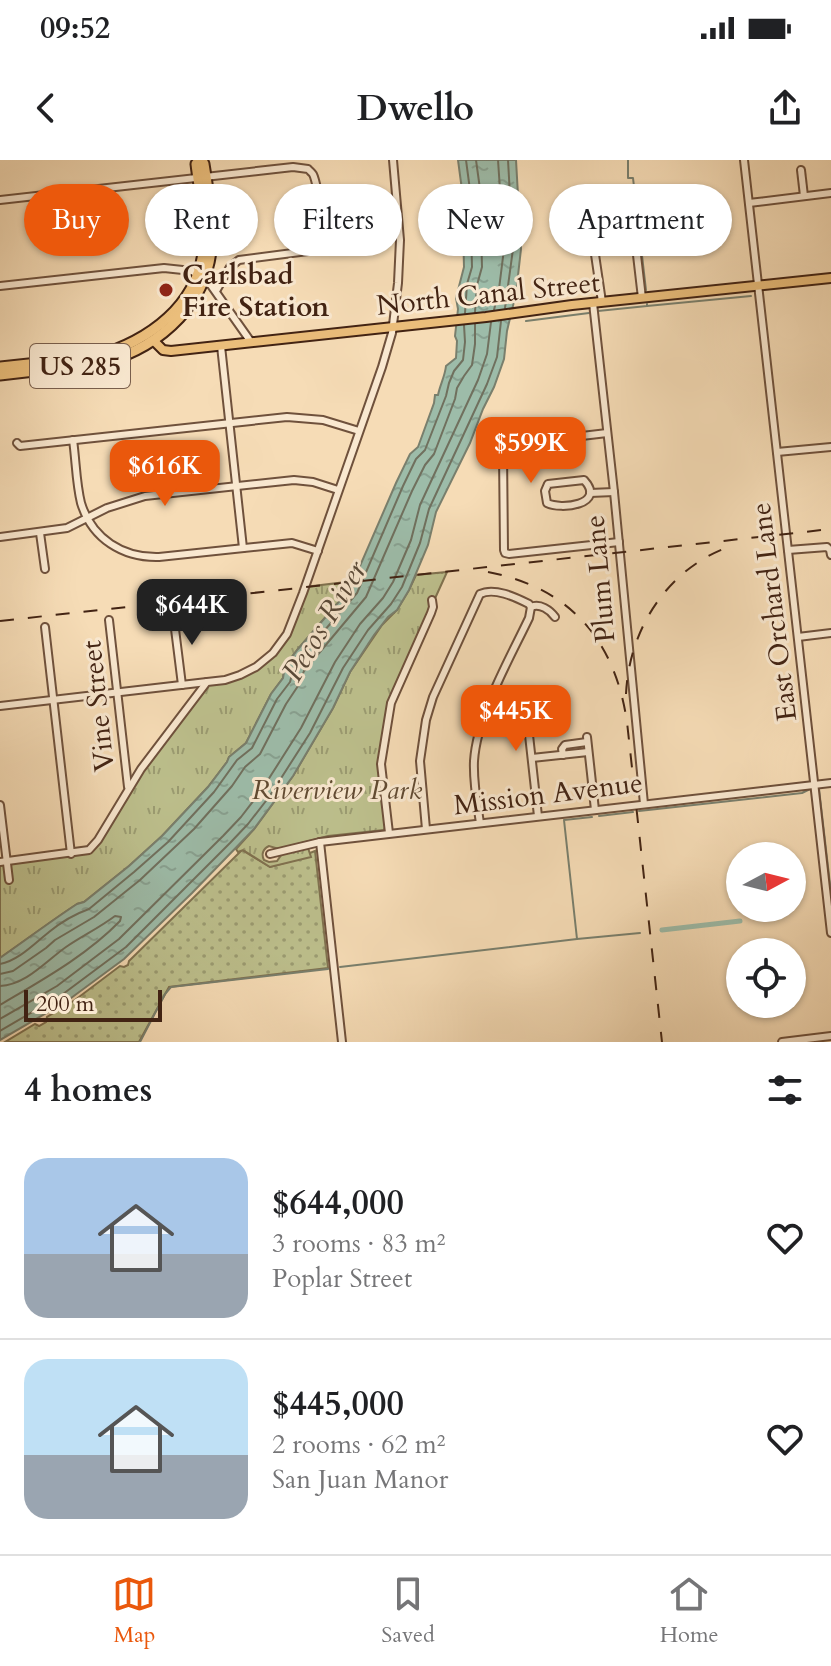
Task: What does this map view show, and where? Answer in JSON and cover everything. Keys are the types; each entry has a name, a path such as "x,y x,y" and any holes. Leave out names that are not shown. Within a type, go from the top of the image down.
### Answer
{"highway":[{"name":"US 285","path":"0,375 103,363 154,341 184,315 210,257 212,235 202,177 196,164 200,160"},
{"name":"US 285","path":"0,367 94,357 137,341 172,315 202,275"},
{"path":"137,341 154,341"}],"main road":[{"name":"North Canal Street","path":"154,341 167,352 831,278"}],"street":[{"path":"0,706 225,680 249,671 280,645 294,619 398,326 400,252 393,160"},
{"name":"East Orchard Lane","path":"744,160 831,933"},
{"path":"0,200 293,167 308,169 315,177 321,239 312,250 236,261 227,270 216,291"},
{"path":"801,170 804,196"},
{"path":"749,203 831,193"},
{"name":"Plum Lane","path":"642,298 630,195 587,200 644,804"},
{"path":"0,286 164,268 202,275 251,342"},
{"path":"221,346 243,548"},
{"path":"17,443 20,446 280,418 332,422 359,431"},
{"path":"607,433 506,445 503,452 504,550 509,554 619,542"},
{"path":"73,440 81,503 88,519 109,543 127,553 159,557 292,543 318,551"},
{"path":"777,452 831,447"},
{"path":"0,537 67,528 107,508 139,497 294,480 338,490"},
{"path":"582,480 588,484 590,493 585,502 553,506 547,503 545,491 552,482 582,480"},
{"path":"590,493 614,492"},
{"path":"40,533 45,569"},
{"path":"788,550 827,547 831,555"},
{"path":"426,829 420,761 426,720 433,697 477,599 487,591 513,597 531,607"},
{"path":"389,833 381,764 391,703 431,613 432,600"},
{"path":"531,607 542,607 555,617"},
{"path":"480,823 474,774 481,724 529,618 531,607"},
{"path":"173,613 182,685"},
{"name":"Vine Street","path":"109,620 128,788"},
{"path":"45,627 71,854"},
{"path":"798,637 831,633"},
{"path":"3,862 86,852 95,844 128,788 207,682"},
{"path":"496,689 525,704 538,816"},
{"path":"563,755 565,745 587,739 595,810"},
{"path":"532,758 588,752"},
{"name":"Mission Avenue","path":"270,854 320,842 389,833 831,783"},
{"path":"0,805 3,862 9,880"},
{"path":"320,842 342,1042"},
{"path":"782,1042 831,1036"}],"green space":[{"name":"Riverview Park","path":"447,572 388,702 379,763 384,830 328,836 279,849 269,846 263,856 269,862 277,861 282,854 308,848 311,857 270,867 243,850 238,852 236,849 293,776 350,672 382,625 397,610 416,575"},
{"path":"354,581 285,666 283,678 271,694 246,743 229,757 208,787 162,836 84,902 67,910 0,958 0,862 89,850 128,788 207,682 249,671 280,645 305,587"},
{"path":"242,850 270,867 310,856 315,851 328,968 169,987 139,1042 5,1042 35,1024 39,1026 46,1022 47,1017 120,966 128,965"}],"water":[{"path":"458,160 516,160 517,184 461,184"},
{"name":"Pecos River","path":"464,256 520,256 504,359 470,443 436,512 428,545 409,590 397,610 374,635 293,776 254,829 124,959 67,1001 0,1040 0,958 67,910 84,902 162,836 208,787 229,757 246,743 271,694 283,678 285,666 350,589 396,483 410,454 418,447 446,366 456,358 456,298"}],"waterway":[{"path":"628,160 628,178 633,178 646,290"},
{"path":"647,306 751,296"},
{"path":"598,311 647,304"},
{"path":"526,321 589,313"},
{"path":"639,811 802,793 810,789"},
{"path":"819,789 831,893"},
{"path":"599,816 633,812"},
{"path":"592,817 564,820 577,939 640,933"},
{"path":"662,930 731,922"},
{"path":"340,967 577,939"},
{"path":"140,1042 171,987 328,969"}],"railway":[{"path":"0,621 831,529"},
{"path":"626,694 635,646 644,623 657,603 690,568 734,545"},
{"path":"488,572 543,591 565,605 600,643 612,667 627,722 662,1042"}],"place":[{"name":"Carlsbad Fire Station","path":"166,290"}]}
